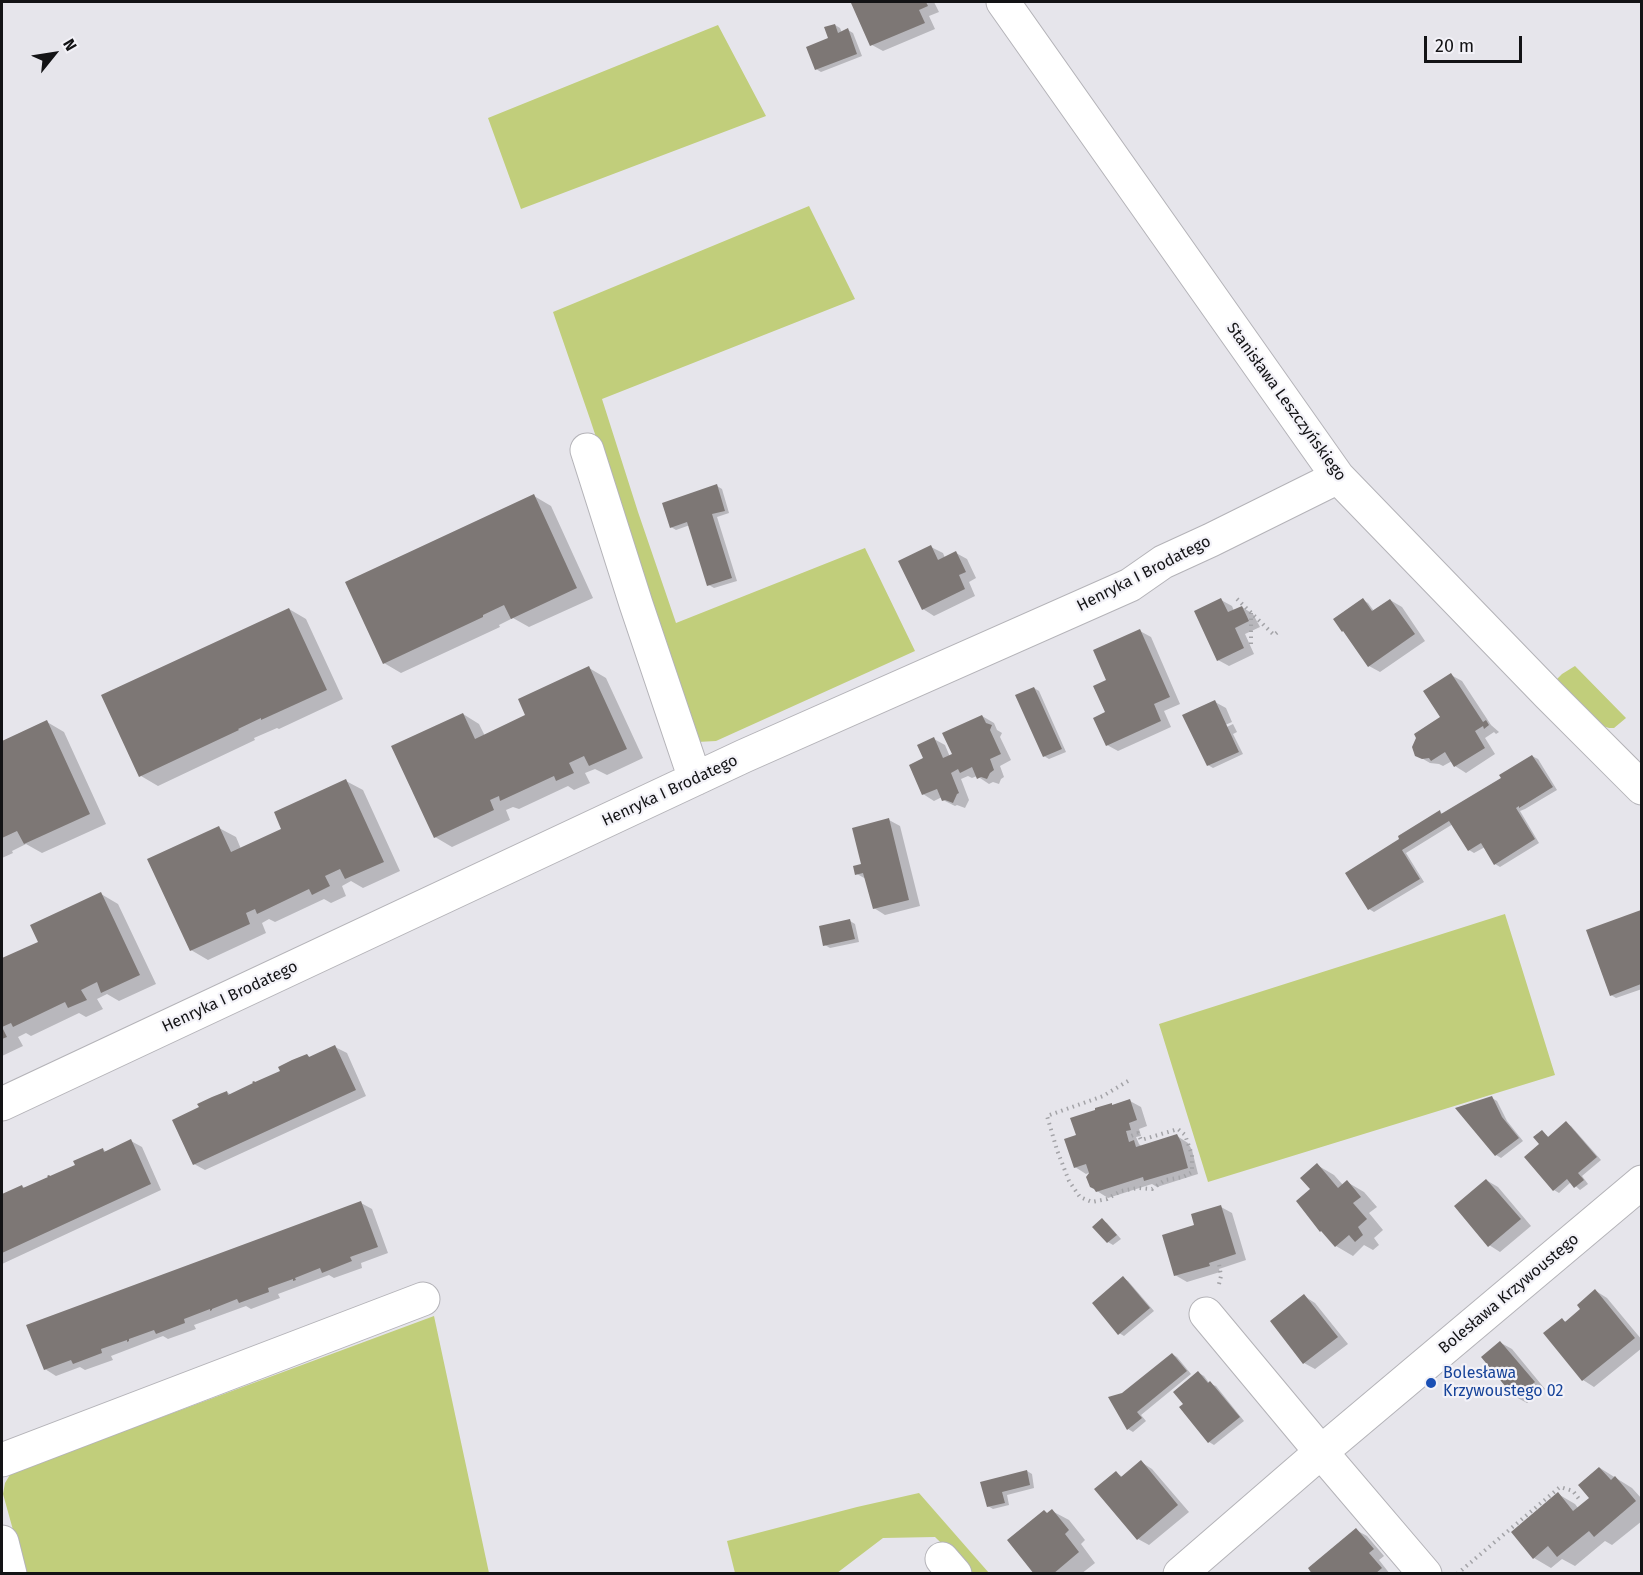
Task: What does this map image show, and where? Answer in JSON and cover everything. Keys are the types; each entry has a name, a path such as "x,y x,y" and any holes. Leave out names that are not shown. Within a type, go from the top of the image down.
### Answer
{"street":[{"name":"Stanisława Leszczyńskiego","path":"1003,2 1338,477 1641,788"},
{"path":"586,450 695,779"},
{"name":"Henryka I Brodatego","path":"2,1104 695,779 1130,585 1163,562 1338,477"},
{"name":"Bolesława Krzywoustego","path":"1180,1574 1641,1182"},
{"path":"2,1460 423,1299"},
{"path":"1211,1303 1321,1452 1425,1574"},
{"path":"2,1542 10,1574"}],"path":[{"path":"1237,599 1274,635 1279,631"},
{"path":"1251,612 1251,644"},
{"path":"1128,1081 1103,1096 1047,1116 1069,1181 1080,1197 1092,1202 1107,1199 1121,1191 1138,1188 1152,1189 1165,1180 1183,1177 1192,1172 1192,1155 1185,1135 1178,1129 1141,1140 1138,1133 1131,1136"},
{"path":"1211,1303 1221,1276 1219,1264"},
{"path":"1457,1574 1560,1487 1573,1491 1579,1499"}],"green space":[{"path":"718,25 766,116 521,209 488,118"},
{"path":"809,206 855,299 602,399 676,623 865,548 915,651 716,741 697,742 553,312"},
{"path":"1575,666 1626,718 1614,728 1600,725 1555,681"},
{"path":"1505,914 1555,1075 1208,1182 1159,1024"},
{"path":"434,1316 489,1573 25,1573 3,1494 5,1483 11,1473"},
{"path":"919,1493 989,1573 972,1573 935,1537 883,1538 837,1573 735,1573 727,1541"}],"building":[{"path":"926,2 928,6 919,10 925,23 870,46 851,3"},
{"path":"835,24 838,33 848,28 857,54 815,70 806,47 828,38 824,27"},
{"path":"717,484 725,511 712,514 732,578 707,586 687,522 670,528 662,503"},
{"path":"534,494 577,588 511,619 504,605 383,664 345,582"},
{"path":"931,545 938,560 956,551 966,572 959,575 965,589 922,610 898,561"},
{"path":"1221,598 1228,612 1242,606 1249,621 1235,628 1244,648 1217,661 1194,611"},
{"path":"1363,598 1372,611 1390,599 1415,634 1368,667 1333,619"},
{"path":"289,608 327,690 261,720 261,718 139,777 101,695"},
{"path":"1140,629 1170,697 1154,704 1161,721 1106,746 1093,718 1105,712 1093,686 1106,680 1093,650"},
{"path":"589,666 627,749 589,766 584,756 569,763 574,773 556,781 554,776 500,801 499,796 490,800 494,810 434,838 391,746 463,713 475,739 525,715 518,699"},
{"path":"1451,673 1483,722 1486,720 1489,725 1475,731 1485,748 1454,767 1445,752 1431,761 1429,758 1422,759 1415,756 1412,747 1416,738 1414,734 1440,717 1423,691"},
{"path":"1034,687 1062,749 1043,757 1015,695"},
{"path":"1215,700 1239,752 1207,766 1182,715"},
{"path":"982,715 986,723 992,725 990,730 1001,754 990,759 994,770 987,779 981,777 977,779 972,767 960,773 958,769 951,773 959,793 953,803 942,801 937,789 922,795 909,765 923,758 917,745 934,737 943,758 952,754 942,733"},
{"path":"47,720 90,814 24,844 17,831 2,838 2,741"},
{"path":"1532,755 1553,787 1516,808 1535,839 1494,865 1481,843 1468,851 1449,821 1402,850 1420,879 1368,910 1345,873 1399,839 1398,836 1440,810 1441,814 1501,778 1499,775"},
{"path":"346,779 384,862 345,879 340,869 325,876 330,886 312,895 309,889 257,914 255,909 246,913 250,924 190,951 147,859 219,826 231,852 281,829 274,812"},
{"path":"889,818 909,900 873,909 863,873 855,875 853,866 861,864 852,828"},
{"path":"101,892 140,975 101,993 97,982 81,990 87,1000 68,1008 65,1002 13,1027 11,1023 2,1027 2,958 38,942 30,925"},
{"path":"1641,910 1641,984 1610,996 1586,930"},
{"path":"850,919 855,939 823,946 819,926"},
{"path":"2,1027 7,1037 2,1039"},
{"path":"335,1045 356,1090 193,1165 172,1120 199,1107 197,1104 212,1097 227,1091 228,1095 254,1081 280,1071 278,1067 292,1060 307,1054 309,1057"},
{"path":"1492,1096 1502,1117 1519,1138 1495,1156 1455,1108"},
{"path":"1130,1099 1137,1120 1129,1123 1131,1130 1126,1131 1129,1142 1134,1140 1136,1147 1177,1134 1188,1168 1144,1181 1143,1177 1096,1192 1090,1187 1086,1177 1089,1173 1086,1164 1074,1168 1064,1139 1076,1135 1070,1118 1095,1110 1095,1108"},
{"path":"1566,1121 1597,1157 1578,1173 1584,1180 1574,1188 1567,1179 1553,1191 1524,1157 1539,1144 1533,1137 1542,1130 1548,1137"},
{"path":"131,1139 151,1184 2,1253 2,1194 22,1185 23,1188 75,1165 73,1161 103,1148 104,1152"},
{"path":"1317,1163 1338,1188 1347,1180 1361,1197 1353,1203 1367,1219 1358,1227 1363,1235 1355,1242 1349,1235 1335,1247 1296,1201 1310,1189 1300,1178"},
{"path":"1486,1179 1521,1219 1488,1247 1454,1206"},
{"path":"361,1201 378,1247 350,1257 352,1261 322,1273 320,1268 295,1278 296,1280 268,1288 269,1292 239,1303 237,1299 184,1319 185,1323 156,1334 154,1330 129,1339 127,1342 127,1340 101,1349 102,1353 73,1364 71,1360 44,1370 26,1325"},
{"path":"1221,1205 1236,1254 1209,1263 1210,1266 1174,1276 1162,1235 1194,1225 1191,1214"},
{"path":"1102,1218 1117,1235 1107,1243 1092,1227"},
{"path":"1123,1276 1150,1308 1118,1335 1092,1303"},
{"path":"1595,1289 1635,1338 1582,1381 1543,1333 1562,1318 1565,1322 1580,1309 1577,1305"},
{"path":"1304,1294 1338,1337 1303,1364 1270,1321"},
{"path":"1500,1341 1535,1382 1515,1398 1481,1357"},
{"path":"1172,1353 1187,1371 1137,1412 1142,1418 1127,1430 1108,1397 1122,1393"},
{"path":"1198,1371 1208,1383 1210,1381 1240,1417 1208,1443 1179,1407 1183,1404 1173,1392"},
{"path":"1141,1460 1178,1505 1137,1540 1094,1489 1116,1471 1121,1477"},
{"path":"1599,1467 1611,1480 1615,1476 1636,1501 1594,1537 1589,1531 1557,1557 1548,1546 1533,1559 1511,1532 1558,1492 1573,1511 1589,1498 1578,1485"},
{"path":"1027,1470 1030,1485 1002,1492 1005,1503 987,1507 980,1482"},
{"path":"1052,1509 1069,1530 1065,1534 1079,1552 1053,1574 1034,1574 1007,1540 1044,1510 1047,1513"},
{"path":"1356,1528 1374,1549 1369,1553 1382,1568 1375,1574 1312,1574 1308,1568"}],"place":[{"name":"Bolesława Krzywoustego 02","path":"1431,1383"}]}
